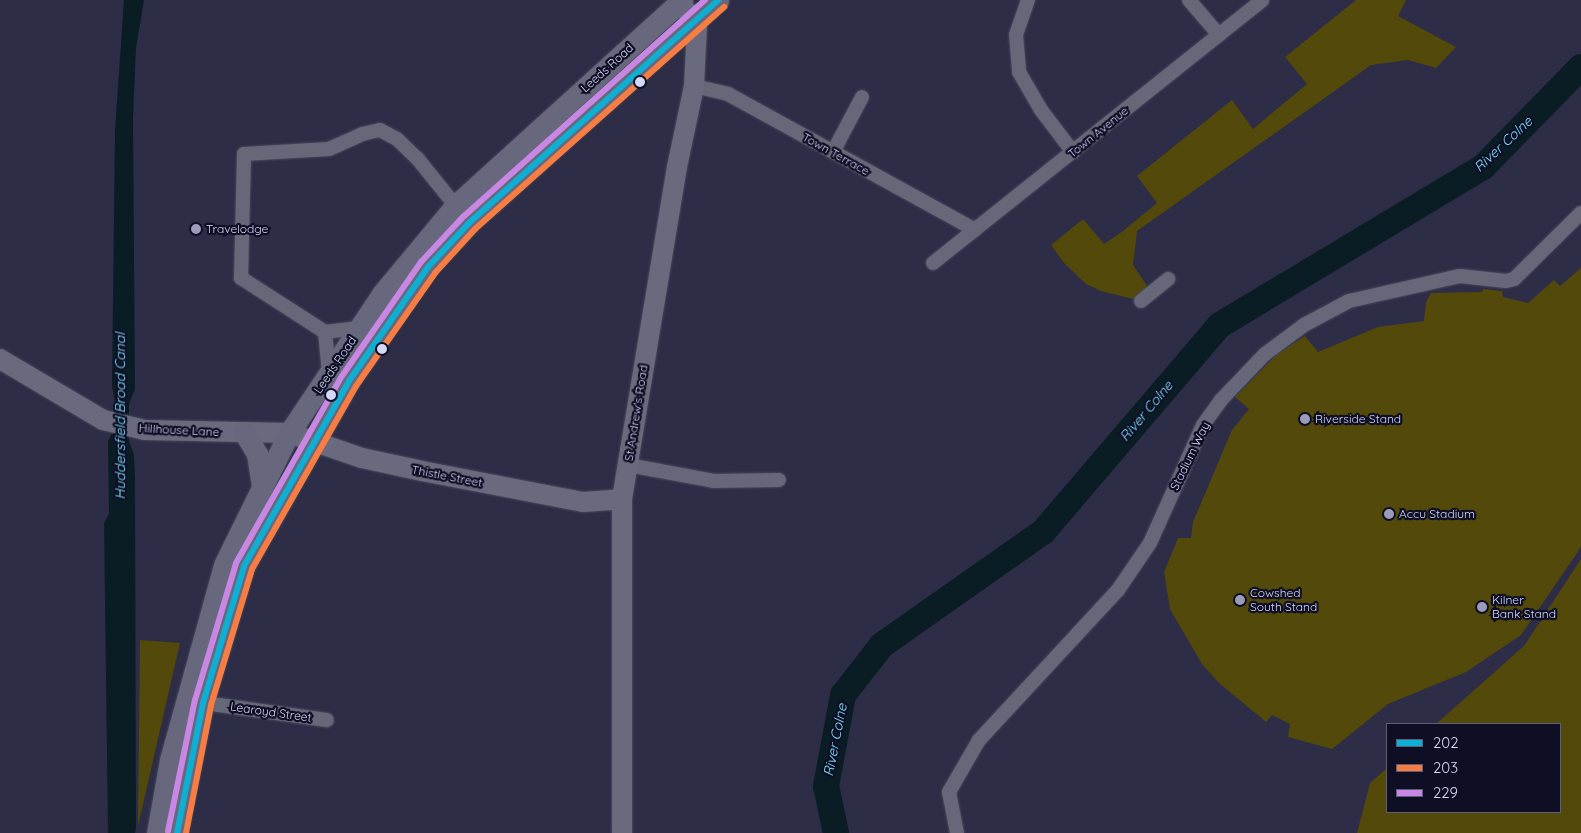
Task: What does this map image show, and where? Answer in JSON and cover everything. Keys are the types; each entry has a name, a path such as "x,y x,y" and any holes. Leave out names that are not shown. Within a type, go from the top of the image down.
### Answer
{"main road":[{"name":"Leeds Road","path":"157,833 170,760 195,701 244,566 314,439 396,311 428,267 469,223 718,0"},
{"name":"Leeds Road","path":"176,833 195,701 224,565 262,485 290,433 382,294 456,206 680,2"},
{"path":"680,2 695,19"},
{"name":"St Andrew's Road","path":"622,833 622,499 677,167 694,86 697,27 695,19"},
{"name":"Hillhouse Lane","path":"0,359 103,420 146,430 290,433 314,439"},
{"path":"244,432 257,454 262,485"},
{"name":"Thistle Street","path":"314,439 362,458 583,502 594,506 614,520 622,538"},
{"name":"Thistle Street","path":"583,502 622,499"}],"street":[{"path":"1028,0 1016,35 1020,72 1041,110 1073,152"},
{"path":"1189,0 1219,35"},
{"name":"Town Avenue","path":"933,263 1262,0"},
{"name":"Town Terrace","path":"694,86 728,94 975,230"},
{"path":"833,152 862,97"},
{"path":"359,328 325,332 241,278 244,154 329,149 362,134 380,130 397,139 417,158 469,223"},
{"name":"Stadium Way","path":"957,833 949,792 979,740 1118,590 1150,543 1203,425 1221,400 1265,354 1304,325 1349,301 1443,278 1480,277 1506,281 1514,279 1581,213"},
{"path":"1141,301 1168,279"},
{"path":"325,332 329,374"},
{"path":"628,465 714,481 779,480"},
{"name":"Learoyd Street","path":"195,701 327,720"}],"shaded area":[{"path":"1356,0 1406,0 1398,16 1456,47 1436,68 1408,60 1371,65 1137,231 1133,265 1152,293 1141,301 1101,291 1086,284 1064,263 1051,245 1083,219 1104,244 1123,231 1157,203 1137,176 1232,100 1253,129 1307,84 1285,57"},
{"name":"Accu Stadium","path":"1581,268 1581,546 1577,553 1521,635 1466,672 1388,704 1332,749 1288,737 1290,724 1272,715 1266,722 1219,683 1202,664 1170,609 1164,572 1178,538 1191,538 1193,522 1232,430 1249,409 1235,397 1277,354 1305,336 1318,352 1378,327 1424,321 1426,302 1431,293 1482,292 1483,289 1502,291 1503,297 1528,303 1554,280 1560,286"},
{"path":"1581,559 1581,833 1357,833 1370,783 1386,769 1386,813 1561,813 1561,723 1437,723 1524,646"},
{"path":"140,640 180,643 138,826"}],"water":[{"name":"Huddersfield Broad Canal","path":"124,0 144,0 136,48 133,119 135,389 129,404 129,441 134,455 135,479 136,827 135,833 108,833 104,523 109,514 108,441 113,431 115,403 112,386 115,130"}],"waterway":[{"name":"River Colne","path":"836,833 826,786 843,695 882,645 1043,532 1220,325 1483,167 1581,67"}],"transit line":[{"name":"229","path":"168,831 195,700 236,563 342,376 421,262 463,217 705,0"},
{"name":"202","path":"177,833 203,703 244,566 349,381 428,267 469,223 718,0"},
{"name":"203","path":"186,833 211,705 252,569 356,386 435,273 475,229 724,7"}],"place":[{"name":"Travelodge","path":"196,229"},
{"name":"Riverside Stand","path":"1305,419"},
{"name":"Accu Stadium","path":"1389,514"},
{"name":"Cowshed South Stand","path":"1240,600"},
{"name":"Kilner Bank Stand","path":"1482,607"}]}
